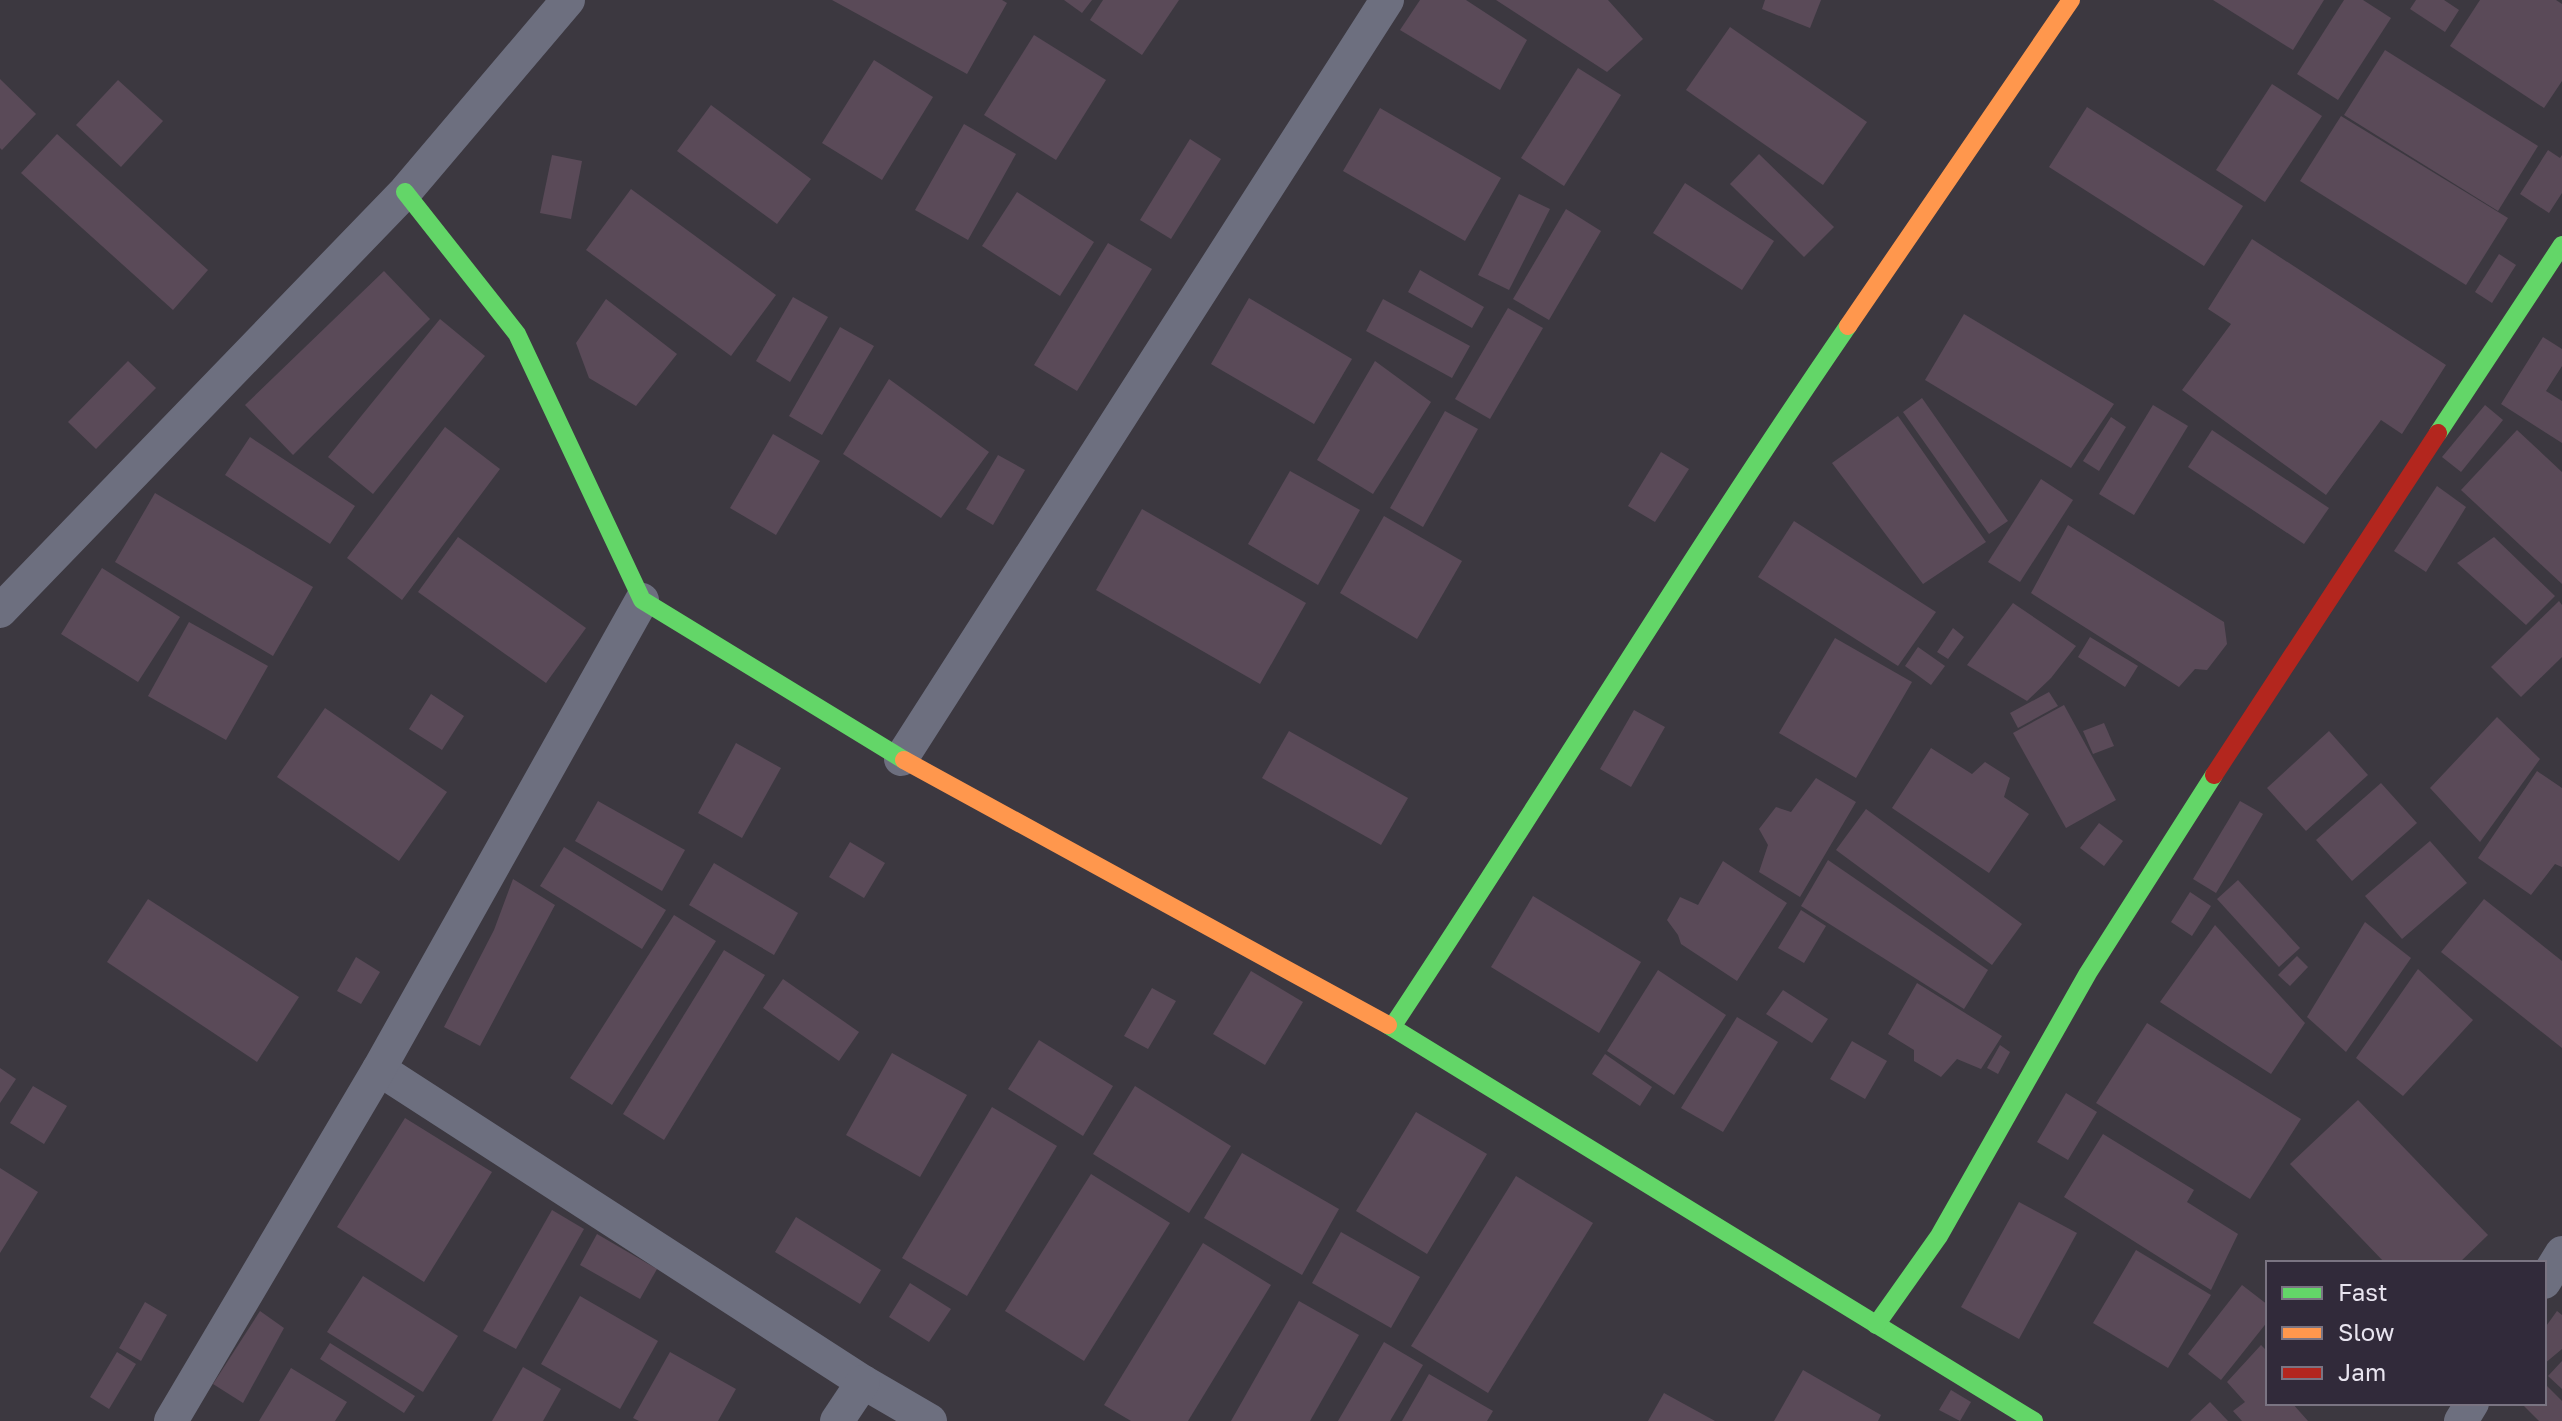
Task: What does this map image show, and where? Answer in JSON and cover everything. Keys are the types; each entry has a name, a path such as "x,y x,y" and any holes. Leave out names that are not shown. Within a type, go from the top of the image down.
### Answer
{"street":[{"path":"0,611 405,192 568,0"},
{"path":"901,759 1387,0"},
{"path":"1392,1027 1494,873 1764,448 2071,0"},
{"path":"405,192 517,334 642,600 901,759 1392,1027 2034,1421"},
{"path":"1876,1325 1939,1236 2088,973 2273,683 2562,245"},
{"path":"171,1421 379,1069 642,600"},
{"path":"379,1069 863,1382 930,1421"},
{"path":"2546,1279 2562,1253"},
{"path":"837,1421 863,1382"}],"building":[{"path":"832,0 1002,0 1007,3 967,74"},
{"path":"1064,0 1092,0 1082,13"},
{"path":"1103,0 1179,0 1142,55 1090,20"},
{"path":"1420,0 1466,0 1527,40 1500,90 1400,30"},
{"path":"1496,0 1608,0 1643,39 1607,72"},
{"path":"1765,0 1821,0 1810,28 1762,9"},
{"path":"2213,0 2324,0 2293,50"},
{"path":"2344,0 2363,0 2391,18 2338,100 2297,74"},
{"path":"2416,0 2444,0 2459,10 2445,32 2410,9"},
{"path":"2480,0 2556,0 2562,4 2562,81 2544,108 2450,46"},
{"path":"1730,27 1867,122 1823,185 1686,90"},
{"path":"1034,35 1106,80 1056,160 984,115"},
{"path":"2385,50 2538,146 2498,211 2344,115"},
{"path":"874,60 933,97 882,180 822,143"},
{"path":"1578,68 1621,95 1564,186 1521,158"},
{"path":"0,79 36,114 2,150 0,148"},
{"path":"118,80 163,121 121,167 76,125"},
{"path":"2272,84 2322,116 2265,202 2216,170"},
{"path":"711,105 811,179 777,224 677,151"},
{"path":"2087,107 2243,206 2204,266 2049,167"},
{"path":"1380,108 1501,178 1465,241 1343,171"},
{"path":"2341,116 2508,218 2466,285 2300,181"},
{"path":"964,124 1016,154 968,240 915,210"},
{"path":"57,134 208,270 173,310 21,173"},
{"path":"1190,139 1221,159 1171,239 1140,220"},
{"path":"2548,150 2560,158 2562,155 2562,193 2549,213 2520,194"},
{"path":"1759,154 1834,227 1804,257 1730,184"},
{"path":"552,155 582,161 571,219 540,213"},
{"path":"1685,183 1774,241 1742,290 1653,233"},
{"path":"631,189 776,295 731,356 586,250"},
{"path":"1017,192 1094,242 1060,296 982,246"},
{"path":"1519,194 1550,209 1509,290 1478,275"},
{"path":"1566,209 1601,231 1549,320 1513,299"},
{"path":"2252,239 2446,365 2402,434 2381,420 2326,495 2182,390 2231,324 2208,309"},
{"path":"1108,243 1152,269 1077,391 1034,365"},
{"path":"2499,254 2516,265 2492,303 2475,292"},
{"path":"1420,270 1484,307 1472,328 1408,292"},
{"path":"384,271 430,319 293,455 245,405"},
{"path":"793,297 828,317 790,382 756,361"},
{"path":"1249,298 1352,359 1314,424 1211,364"},
{"path":"606,299 677,354 636,406 589,378 576,343"},
{"path":"1383,299 1470,346 1452,378 1366,331"},
{"path":"1508,308 1543,328 1490,419 1455,399"},
{"path":"1964,314 2114,404 2071,468 1925,380"},
{"path":"440,319 485,356 373,494 328,457"},
{"path":"840,327 874,346 822,435 789,416"},
{"path":"2543,337 2562,349 2562,366 2546,391 2562,401 2562,443 2501,404"},
{"path":"128,361 156,388 96,449 68,422"},
{"path":"1375,361 1431,402 1373,494 1317,460"},
{"path":"889,379 989,452 941,518 843,454"},
{"path":"1922,398 2008,521 1989,534 1903,412"},
{"path":"2153,405 2188,426 2134,515 2099,494"},
{"path":"2485,405 2503,420 2461,472 2442,457"},
{"path":"1445,411 1478,429 1423,527 1390,508"},
{"path":"1898,416 1986,542 1923,584 1832,463"},
{"path":"2111,417 2126,427 2099,471 2083,461"},
{"path":"445,427 500,469 402,600 347,558"},
{"path":"2212,430 2329,508 2304,544 2188,467"},
{"path":"2517,430 2562,472 2562,584 2461,490"},
{"path":"773,434 820,461 776,535 730,508"},
{"path":"250,437 355,506 330,544 225,475"},
{"path":"1661,452 1689,469 1655,522 1628,506"},
{"path":"998,455 1025,470 993,525 966,509"},
{"path":"1290,471 1360,510 1318,585 1248,544"},
{"path":"2041,479 2073,500 2020,582 1988,562"},
{"path":"2437,486 2466,507 2426,572 2394,551"},
{"path":"155,493 313,587 273,656 115,562"},
{"path":"1142,509 1306,603 1260,684 1096,590"},
{"path":"1384,516 1462,561 1417,639 1340,593"},
{"path":"1794,521 1936,612 1898,666 1758,577"},
{"path":"2068,525 2224,622 2227,644 2207,670 2195,669 2179,687 2031,593"},
{"path":"458,537 586,628 546,683 418,592"},
{"path":"2494,537 2555,596 2526,625 2457,563"},
{"path":"102,568 180,617 138,682 61,634"},
{"path":"2559,601 2562,605 2562,657 2521,697 2491,667"},
{"path":"2013,603 2076,646 2051,678 2027,701 1967,665"},
{"path":"189,622 268,666 226,740 148,696"},
{"path":"1953,628 1964,637 1948,659 1937,652"},
{"path":"2090,637 2138,666 2125,687 2078,657"},
{"path":"1835,638 1912,682 1856,778 1779,733"},
{"path":"1918,647 1945,666 1931,685 1905,666"},
{"path":"2049,692 2058,706 2018,728 2010,713"},
{"path":"431,694 464,716 442,750 409,729"},
{"path":"2064,705 2116,800 2066,828 2013,733"},
{"path":"325,708 447,792 399,861 277,777"},
{"path":"1634,710 1665,727 1631,787 1600,769"},
{"path":"2497,717 2540,759 2480,842 2430,788"},
{"path":"2104,723 2114,746 2093,754 2083,731"},
{"path":"1289,731 1408,798 1381,845 1262,778"},
{"path":"2329,731 2368,775 2306,831 2267,788"},
{"path":"736,743 781,768 742,838 698,813"},
{"path":"1931,748 1972,774 1985,762 2010,778 2004,797 2029,814 1989,873 1892,808"},
{"path":"2537,771 2562,788 2562,867 2555,864 2531,895 2478,858"},
{"path":"1816,778 1856,802 1800,897 1759,872 1768,845 1759,829 1776,807 1791,812"},
{"path":"2381,783 2417,823 2352,881 2316,840"},
{"path":"598,801 685,850 662,891 575,841"},
{"path":"2240,801 2263,814 2216,893 2193,879"},
{"path":"1866,809 2022,924 1992,965 1836,850"},
{"path":"2099,823 2123,841 2104,866 2080,848"},
{"path":"2430,841 2467,883 2402,939 2365,896"},
{"path":"850,842 885,863 864,898 829,877"},
{"path":"564,847 666,910 642,949 540,886"},
{"path":"1828,860 1988,970 1964,1009 1801,906"},
{"path":"1723,861 1787,903 1737,981 1681,944 1667,920 1680,897 1698,905"},
{"path":"714,863 798,913 774,955 689,905"},
{"path":"513,879 555,905 480,1046 444,1027 494,930"},
{"path":"2238,880 2300,948 2279,967 2217,899"},
{"path":"2190,892 2211,906 2192,936 2171,922"},
{"path":"1533,896 1641,962 1599,1033 1491,967"},
{"path":"148,899 299,997 257,1062 107,962"},
{"path":"2484,899 2562,961 2562,1048 2441,952"},
{"path":"1801,910 1826,926 1804,963 1778,948"},
{"path":"674,915 716,941 612,1105 570,1078"},
{"path":"2365,922 2411,958 2346,1052 2307,1017"},
{"path":"2215,925 2305,1023 2271,1074 2160,1002"},
{"path":"724,950 765,975 664,1140 623,1114"},
{"path":"2297,956 2308,967 2290,986 2278,975"},
{"path":"356,957 380,972 361,1004 337,991"},
{"path":"2418,969 2473,1020 2403,1096 2356,1058"},
{"path":"1658,970 1726,1015 1674,1095 1607,1051"},
{"path":"1251,971 1303,1002 1265,1065 1213,1034"},
{"path":"783,979 859,1032 839,1061 763,1008"},
{"path":"1917,983 2002,1036 1981,1069 1957,1059 1941,1077 1914,1061 1914,1050 1888,1034"},
{"path":"1152,988 1176,1001 1148,1049 1124,1036"},
{"path":"1783,990 1828,1019 1812,1043 1766,1014"},
{"path":"1737,1017 1778,1042 1723,1132 1681,1108"},
{"path":"2147,1023 2301,1119 2250,1199 2096,1103"},
{"path":"1039,1040 1113,1086 1083,1136 1008,1089"},
{"path":"1852,1041 1887,1061 1865,1099 1830,1079"},
{"path":"2000,1045 2010,1052 1998,1074 1987,1068"},
{"path":"892,1053 967,1095 920,1177 846,1135"},
{"path":"1605,1054 1652,1087 1640,1106 1592,1074"},
{"path":"0,1068 16,1079 0,1103"},
{"path":"33,1086 67,1106 44,1144 10,1123"},
{"path":"1135,1086 1231,1146 1189,1213 1093,1154"},
{"path":"2066,1093 2097,1112 2068,1160 2037,1142"},
{"path":"2358,1100 2488,1235 2461,1261 2383,1261 2290,1164"},
{"path":"992,1107 1057,1146 967,1296 902,1258"},
{"path":"1416,1112 1487,1154 1427,1254 1356,1211"},
{"path":"405,1118 492,1172 424,1282 337,1227"},
{"path":"2103,1134 2194,1190 2187,1202 2238,1234 2211,1290 2064,1197"},
{"path":"1242,1153 1339,1209 1302,1275 1204,1218"},
{"path":"0,1168 38,1192 0,1253"},
{"path":"1091,1174 1170,1223 1084,1361 1005,1311"},
{"path":"1516,1176 1593,1223 1488,1393 1411,1346"},
{"path":"2019,1202 2077,1233 2019,1339 1961,1307"},
{"path":"552,1210 584,1229 516,1349 483,1331"},
{"path":"796,1217 881,1270 860,1304 775,1252"},
{"path":"1341,1232 1420,1277 1391,1328 1312,1283"},
{"path":"597,1234 657,1269 640,1299 580,1265"},
{"path":"1203,1243 1271,1285 1188,1421 1131,1421 1104,1405"},
{"path":"2136,1250 2211,1295 2168,1368 2093,1323"},
{"path":"363,1276 458,1336 423,1392 327,1332"},
{"path":"910,1283 951,1309 929,1342 889,1317"},
{"path":"2242,1285 2266,1303 2266,1324 2221,1380 2188,1354"},
{"path":"580,1296 658,1341 620,1409 541,1364"},
{"path":"1299,1301 1359,1335 1310,1421 1231,1421"},
{"path":"145,1302 167,1315 141,1361 119,1348"},
{"path":"260,1311 284,1328 243,1403 213,1384"},
{"path":"2557,1311 2562,1315 2562,1349 2546,1362 2546,1326"},
{"path":"1384,1342 1423,1365 1390,1421 1338,1421"},
{"path":"330,1343 415,1396 404,1413 320,1359"},
{"path":"2261,1345 2266,1350 2266,1405 2294,1405 2308,1421 2242,1421 2233,1411 2245,1402 2227,1382"},
{"path":"117,1352 136,1364 109,1409 90,1397"},
{"path":"670,1352 736,1389 718,1421 639,1421 633,1418"},
{"path":"2562,1361 2562,1389 2548,1376"},
{"path":"523,1367 561,1389 543,1421 492,1421"},
{"path":"291,1368 347,1402 335,1421 259,1421"},
{"path":"1803,1370 1881,1415 1878,1421 1774,1421"},
{"path":"1429,1374 1493,1411 1487,1421 1402,1421"},
{"path":"2546,1385 2562,1401 2562,1421 2539,1421 2523,1405 2546,1405"},
{"path":"1951,1390 1971,1402 1960,1421 1939,1410"},
{"path":"1664,1393 1715,1421 1648,1421"},
{"path":"2210,1402 2228,1421 2190,1421"}],"traffic: fast":[{"path":"405,192 517,334 642,600 904,760"},
{"path":"2438,433 2562,245"},
{"path":"1392,1027 1848,326"},
{"path":"1876,1325 1939,1236 2088,973 2214,775"},
{"path":"1388,1025 2034,1421"}],"traffic: slow":[{"path":"1848,326 2071,0"},
{"path":"904,760 1388,1025"}],"traffic: jam":[{"path":"2214,775 2438,433"}]}
